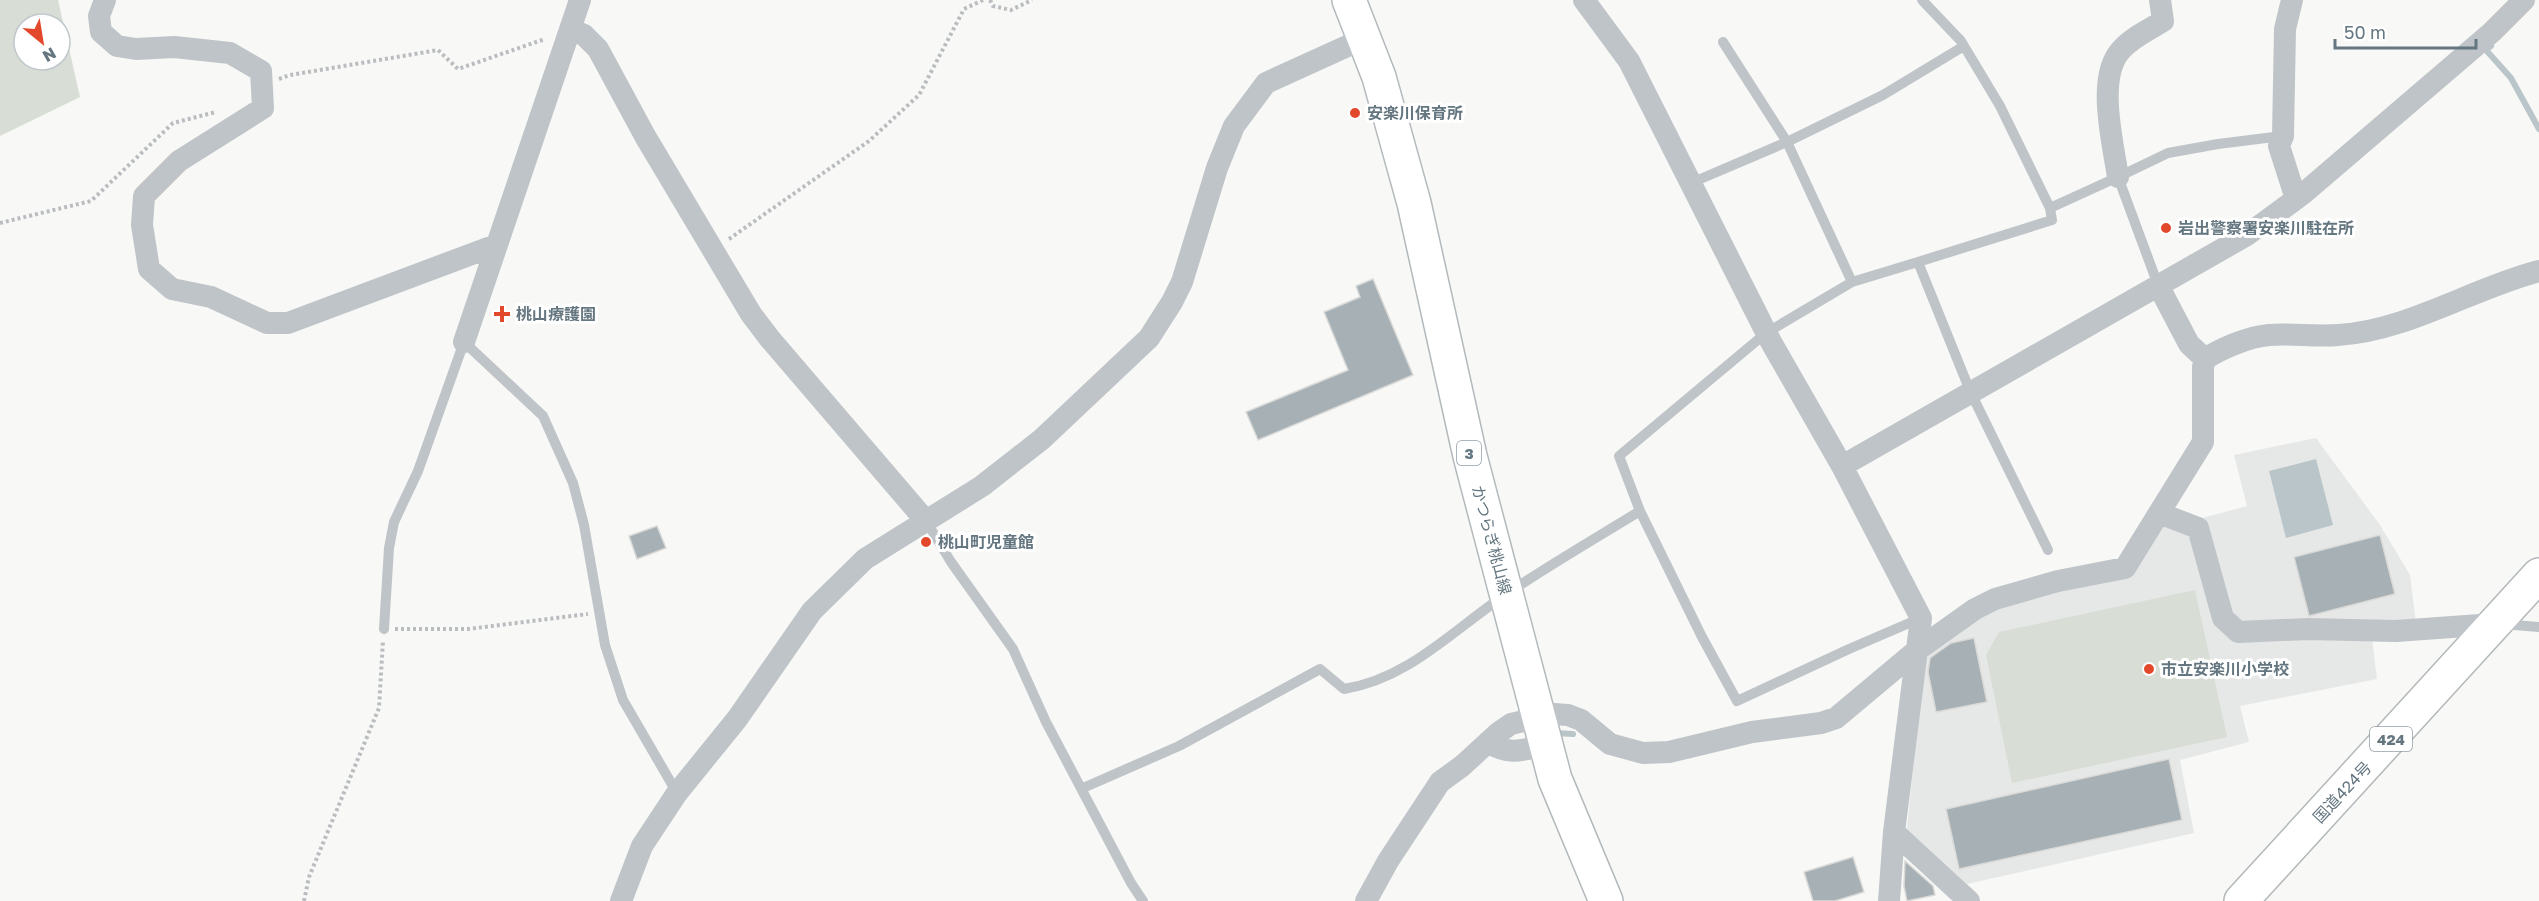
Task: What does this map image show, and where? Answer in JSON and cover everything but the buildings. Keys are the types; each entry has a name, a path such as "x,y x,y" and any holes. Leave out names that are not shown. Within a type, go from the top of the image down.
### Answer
{"main road":[{"name":"かつらぎ桃山線","path":"1349,0 1365,38 1414,203 1470,456 1555,779 1606,901"},
{"name":"国道424号","path":"2241,901 2539,575"}],"street":[{"path":"105,0 99,16 101,33 117,46 136,49 174,47 230,53 261,71 263,108 179,160 144,196 142,225 149,269 172,290 211,297 267,323 288,323 496,245"},
{"path":"464,342 572,30 580,0"},
{"path":"1584,0 1629,61 1766,333 1842,466 1921,618 1894,832 1888,901"},
{"path":"2118,177 2108,94 2111,68 2120,51 2134,38 2163,21 2160,0"},
{"path":"2292,0 2285,29 2283,136 2279,146 2296,199"},
{"path":"1842,466 2247,235 2296,199 2423,92 2524,0"},
{"path":"572,30 584,35 598,49 645,136 751,314 926,521"},
{"path":"621,901 642,846 677,793 737,719 812,611 865,559 982,486 1042,439 1149,338 1182,282 1217,168 1234,126 1266,83 1365,38"},
{"path":"1366,901 1388,861 1440,782 1511,724 1542,731 1554,714 1568,715 1581,720 1610,744 1644,753 1669,752 1752,732 1821,723 1836,718 1916,651 1975,609 1995,599 2058,580 2125,568 2203,441 2201,395 2205,359 2214,353 2267,335 2362,333 2434,310 2539,271"},
{"path":"2158,285 2189,344 2205,359"},
{"path":"2158,513 2198,528 2223,618 2238,632 2308,628 2396,631 2494,624"},
{"path":"1894,832 1969,901"}],"lane":[{"path":"1921,618 1737,701 1702,637 1640,511 1619,456 1766,333 1852,282 2052,220 2050,208 2000,106 1964,45 1922,0"},
{"path":"1723,42 1787,142 1852,282"},
{"path":"1691,183 1787,142 1883,95 1964,45"},
{"path":"2050,208 2168,153 2283,136"},
{"path":"2118,177 2158,285"},
{"path":"1918,261 1970,391 2048,550"},
{"path":"384,629 389,548 394,522 418,471 464,342 543,416 573,483 584,525 606,645 623,700 677,793"},
{"path":"1083,788 1179,746 1320,669 1344,689 1364,686 1418,660 1507,594 1640,511"},
{"path":"926,521 951,562 1013,649 1046,722 1083,788 1131,883 1143,901"},
{"path":"2494,624 2539,627"}],"path":[{"path":"713,250 869,141 919,95 964,9 982,0"},
{"path":"990,0 993,6 1011,10 1032,0"},
{"path":"262,86 290,75 438,50 458,69 572,30"},
{"path":"0,223 91,201 173,123 218,112"},
{"path":"304,901 309,877 379,708 384,629 468,629 600,612"}],"shaded area":[{"path":"0,0 58,0 61,12 12,12 12,72 72,72 72,62 80,97 0,136"},
{"name":"市立安楽川小学校","path":"2316,438 2380,525 2410,575 2418,639 2372,638 2377,679 2240,706 2249,742 2180,760 2194,833 1967,884 1907,829 1924,658 1984,610 2132,573 2166,510 2191,521 2247,506 2234,455"},
{"path":"2316,459 2333,525 2286,538 2269,471"},
{"path":"2195,590 2227,737 2012,783 1986,655 1999,632"}],"waterway":[{"path":"2491,46 2486,50 2511,78 2539,129"},
{"path":"1554,733 1573,734"}],"place":[{"name":"安楽川保育所","path":"1355,113"},
{"name":"岩出警察署安楽川駐在所","path":"2166,228"},
{"name":"桃山療護園","path":"502,314"},
{"name":"桃山町児童館","path":"926,542"},
{"name":"市立安楽川小学校","path":"2149,669"}]}
